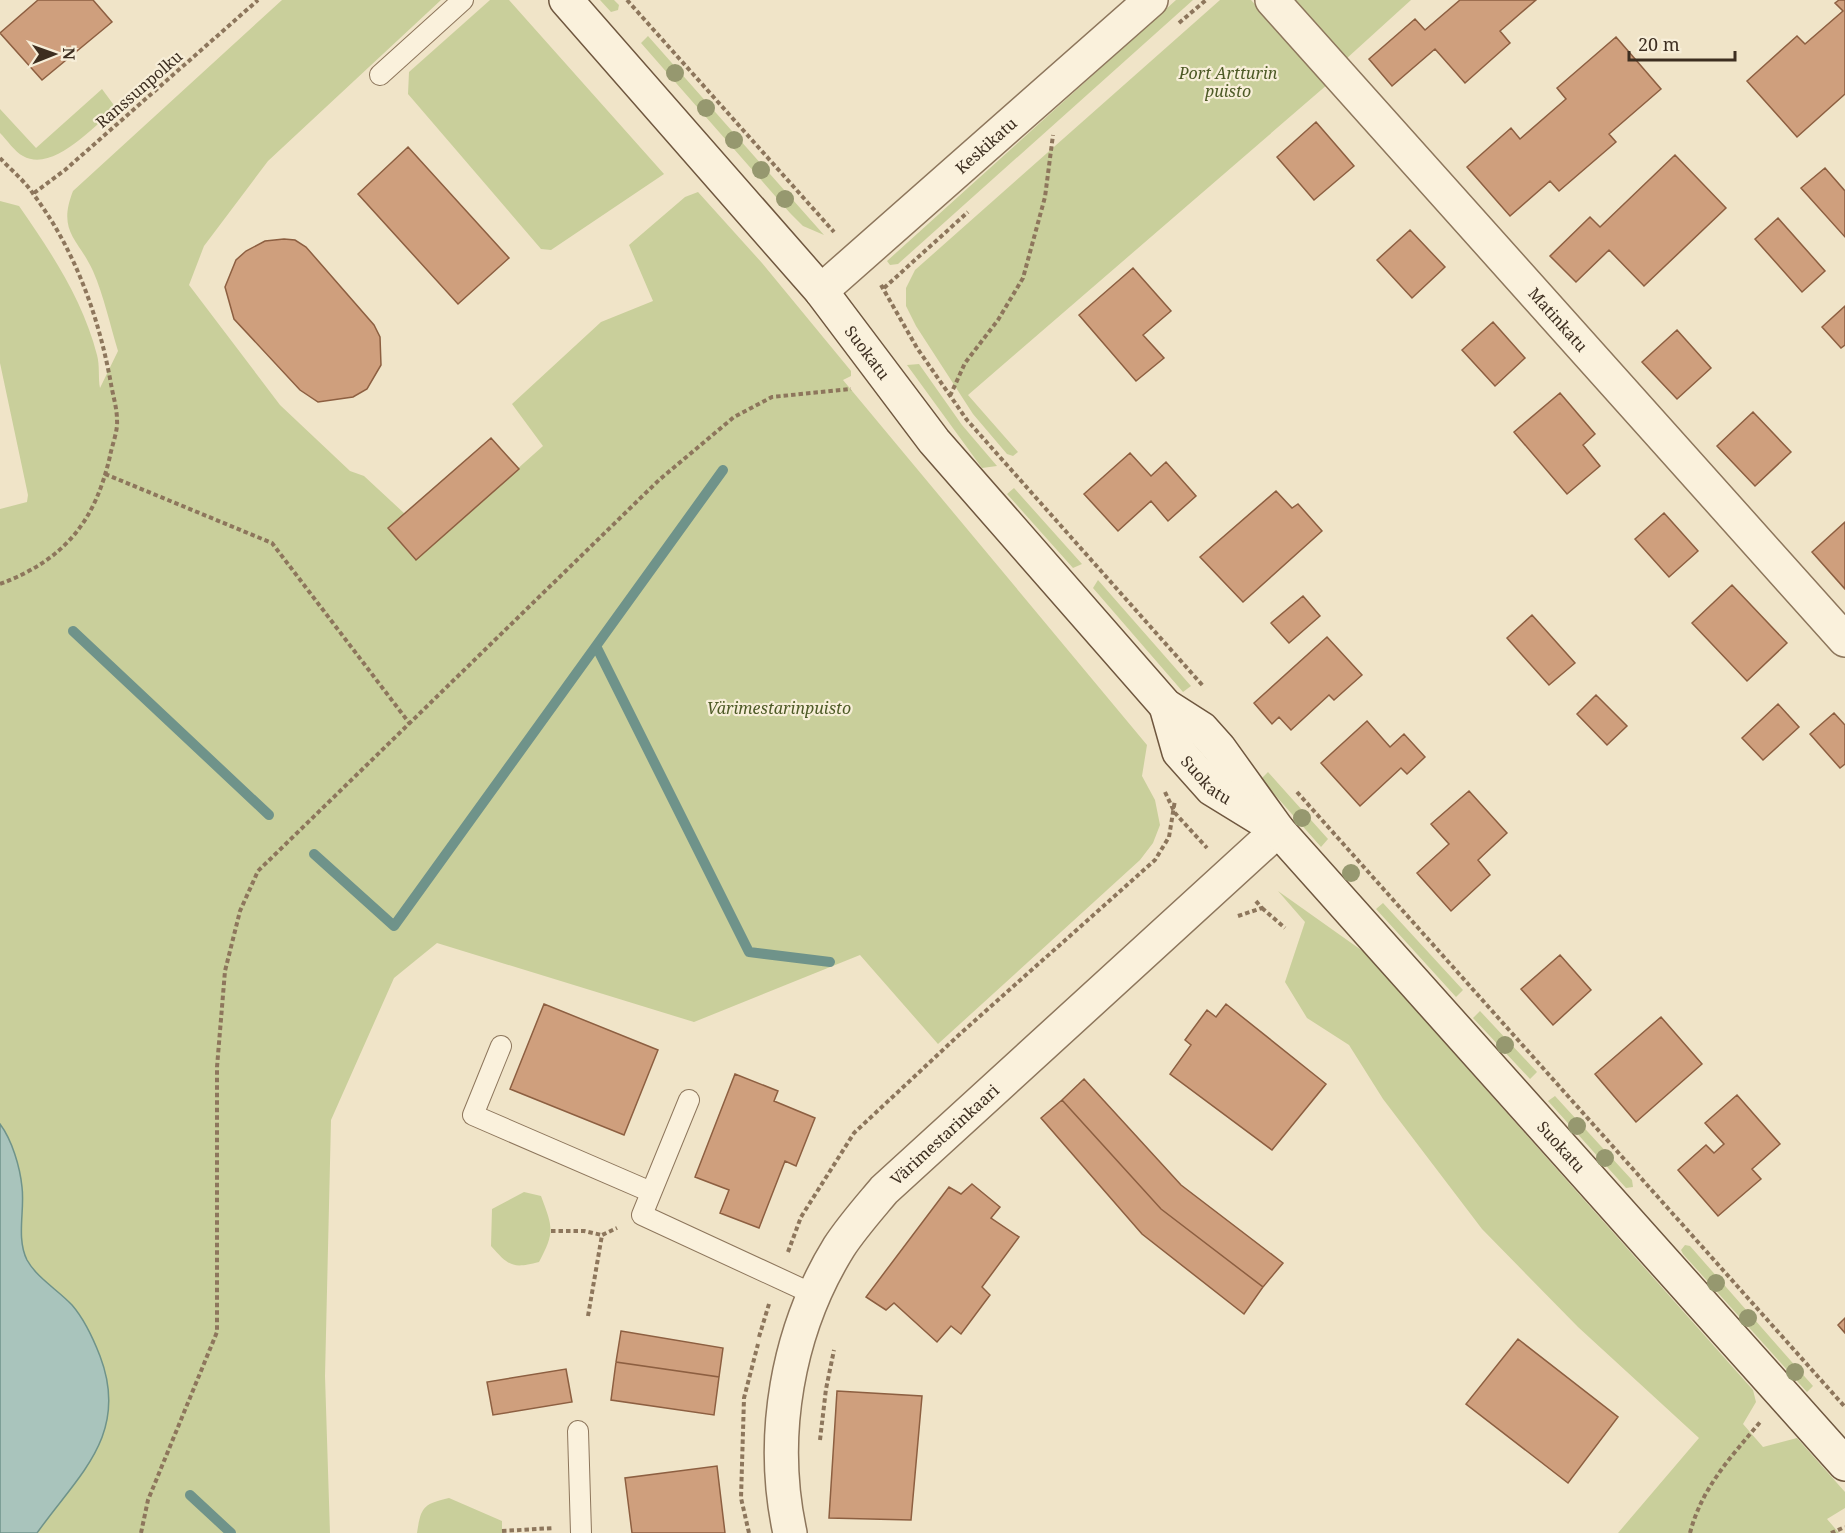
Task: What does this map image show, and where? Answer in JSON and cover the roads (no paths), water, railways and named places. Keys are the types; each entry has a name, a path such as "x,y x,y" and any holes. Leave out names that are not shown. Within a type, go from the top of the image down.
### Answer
{"street":[{"name":"Suokatu","path":"566,0 821,291 934,441 1166,705 1202,729 1219,748 1235,766 1278,830 1784,1395 1842,1456"},
{"name":"Keskikatu","path":"821,291 1151,0"},
{"name":"Matinkatu","path":"1272,0 1845,640"},
{"name":"Värimestarinkaari","path":"790,1533 780,1439 795,1344 815,1295 839,1247 884,1190 1278,830"}],"lane":[{"path":"380,75 463,0"},
{"path":"501,1047 473,1115 651,1192"},
{"path":"689,1100 642,1215 815,1295"},
{"path":"579,1431 581,1533"}],"water":[{"path":"0,1124 12,1146 19,1171 23,1196 22,1243 27,1260 36,1273 66,1299 81,1317 100,1356 108,1384 109,1409 104,1431 95,1452 83,1472 37,1533 0,1533"}],"waterway":[{"path":"314,854 394,926 723,470"},
{"path":"73,631 269,815"},
{"path":"596,646 749,952 830,962"},
{"path":"190,1495 231,1533"}],"park label":[{"name":"Port Artturin puisto","path":"1228,82"},
{"name":"Värimestarinpuisto","path":"779,708"}]}
